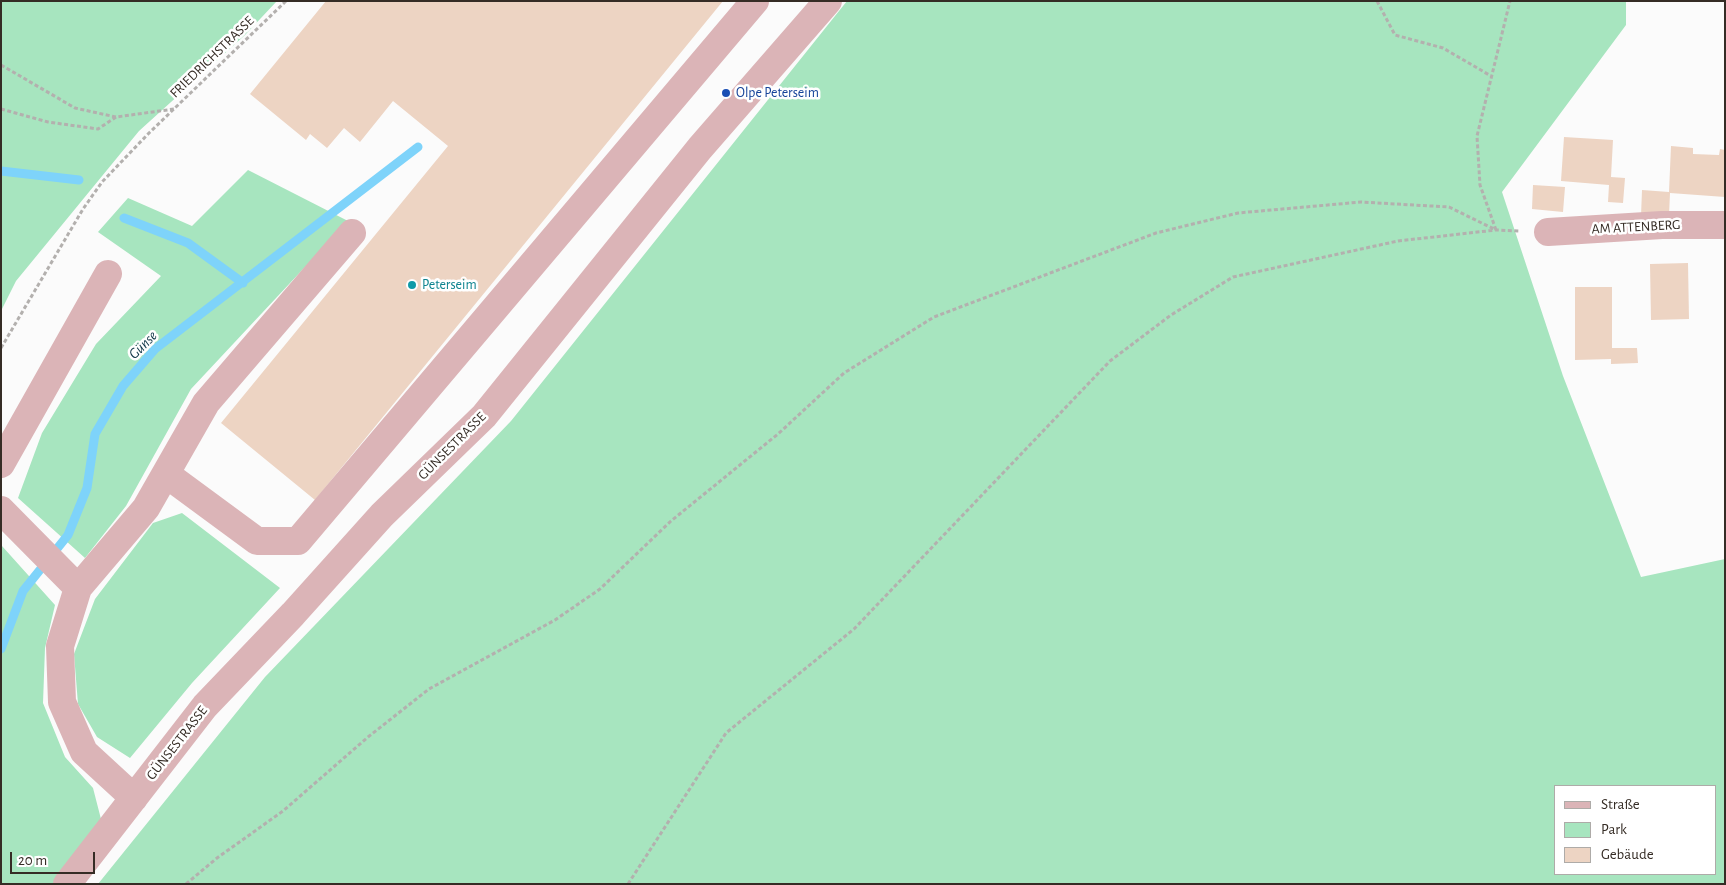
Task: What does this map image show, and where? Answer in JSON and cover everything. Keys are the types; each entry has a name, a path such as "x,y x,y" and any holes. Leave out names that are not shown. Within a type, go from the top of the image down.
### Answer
{"street":[{"path":"166,474 258,541 298,541 755,1"},
{"name":"GÜNSESTRASSE","path":"67,884 205,706 293,614 382,515 484,416 700,148 828,1"},
{"name":"AM ATTENBERG","path":"1548,232 1662,225 1725,225"},
{"path":"134,798 84,752 62,702 60,646 78,588 146,508 206,403 352,233"},
{"path":"1,464 108,274"},
{"path":"1,510 78,588"}],"path":[{"name":"FRIEDRICHSTRASSE","path":"1,348 83,210 102,182 174,109 286,1"},
{"path":"1377,1 1395,35 1443,48 1491,76"},
{"path":"1496,230 1480,185 1477,136 1510,1"},
{"path":"1,65 75,108 116,117 174,109"},
{"path":"1,109 48,122 98,129 116,117"},
{"path":"186,884 217,858 283,811 368,737 429,689 555,620 600,589 671,520 778,434 844,373 934,317 1156,233 1238,213 1361,202 1449,207 1496,230"},
{"path":"628,884 726,733 854,629 1110,361 1171,315 1233,277 1398,241 1496,230"}],"green space":[{"path":"1,1 277,1 245,35 139,131 16,281 1,311"},
{"path":"847,1 1626,1 1626,25 1502,192 1563,376 1641,577 1725,559 1725,884 98,884 265,677 511,421"},
{"path":"248,170 348,221 191,389 126,506 85,558 18,498 42,433 96,344 161,276 98,232 128,198 192,226"},
{"path":"182,513 280,588 192,683 130,758 97,737 78,704 74,654 95,599 153,523"},
{"path":"2,546 55,605 45,648 43,703 65,757 93,788 102,823 56,884 1,884"}],"building":[{"name":"Peterseim","path":"326,1 723,1 315,500 221,423 448,146 393,101 360,142 344,128 327,148 310,134 306,140 250,94"},
{"path":"1564,137 1613,140 1611,177 1625,178 1623,203 1608,202 1609,185 1561,181"},
{"path":"1671,146 1693,148 1693,154 1719,155 1720,149 1725,150 1725,197 1670,193 1669,215 1641,216 1642,190 1669,192"},
{"path":"1533,185 1565,187 1563,212 1532,209"},
{"path":"1688,263 1689,319 1651,320 1650,264"},
{"path":"1575,287 1612,287 1612,348 1637,348 1638,363 1611,364 1611,359 1575,360"}],"waterway":[{"name":"Günse","path":"1,649 23,591 68,535 87,488 95,434 123,386 155,349 418,147"},
{"path":"1,171 79,180"},
{"path":"124,218 188,243 243,283"}],"place":[{"name":"Olpe Peterseim","path":"726,93"},
{"name":"Peterseim","path":"412,285"}]}
